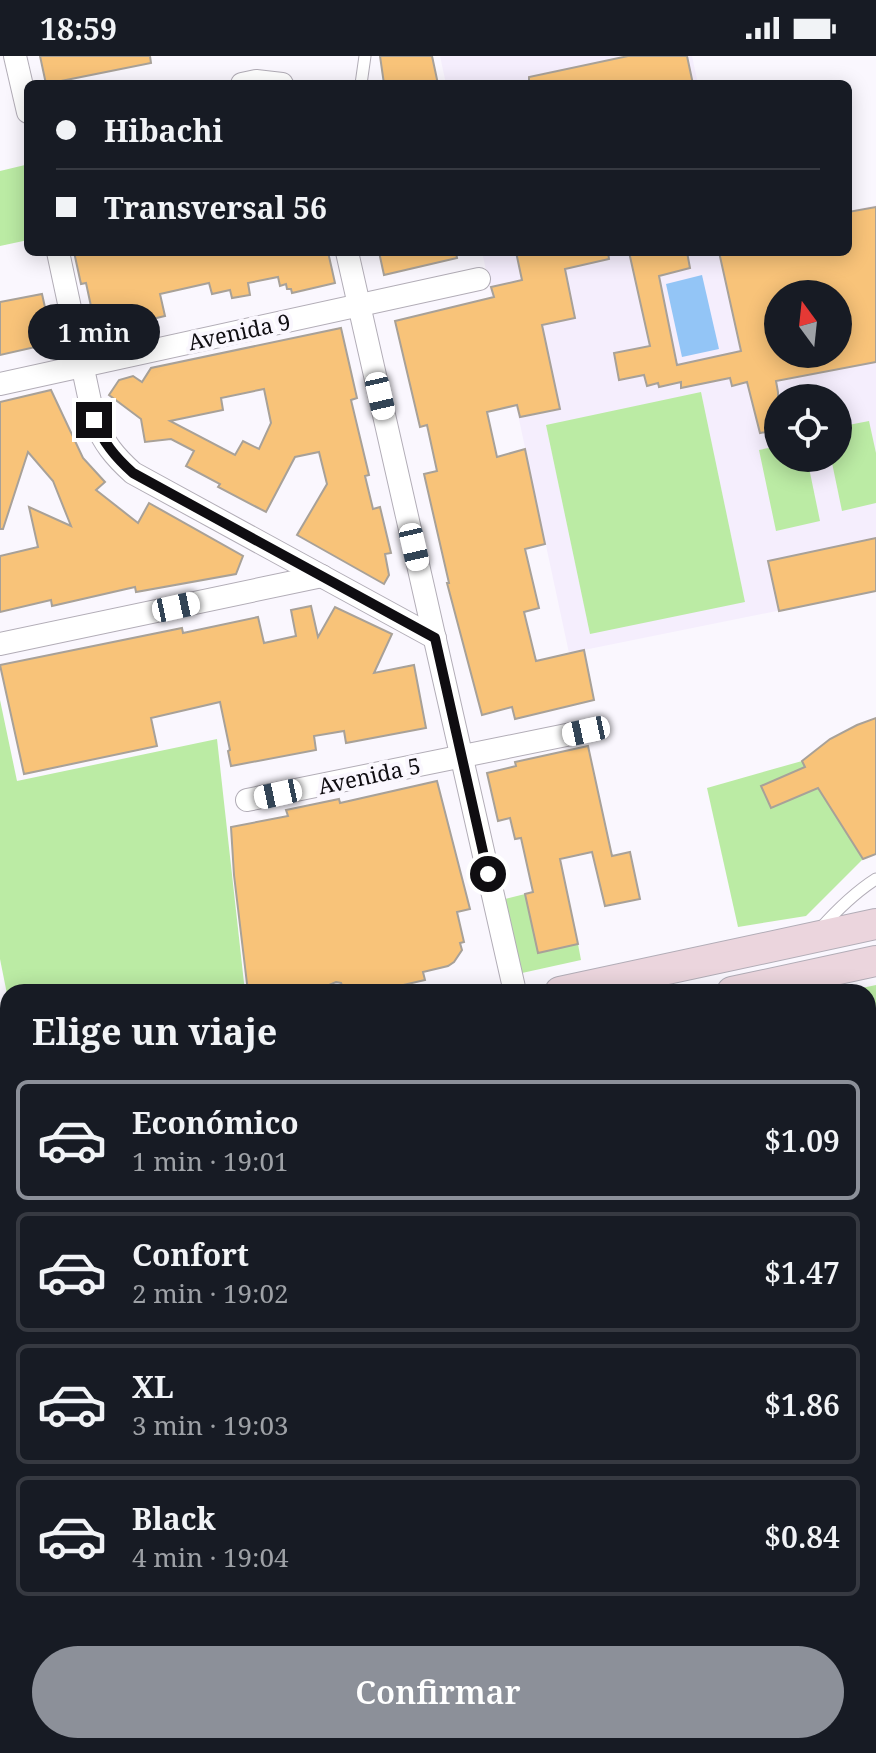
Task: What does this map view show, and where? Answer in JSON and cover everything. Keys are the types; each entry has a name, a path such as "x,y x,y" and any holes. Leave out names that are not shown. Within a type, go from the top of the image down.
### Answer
{"main road":[{"path":"597,984 876,924"},
{"path":"769,984 876,961"}],"street":[{"path":"15,56 24,95"},
{"path":"59,256 94,420 102,440 115,457 133,473 435,638"},
{"path":"348,256 513,984"},
{"name":"Avenida 9","path":"0,384 479,279"},
{"path":"0,644 322,576"},
{"name":"Avenida 5","path":"247,800 586,731"}],"lane":[{"path":"362,80 365,56"},
{"path":"813,937 837,910 876,879"}],"shaded area":[{"path":"440,56 692,56 697,80 445,80"},
{"path":"876,205 876,591 569,653 483,256 852,256 852,210"}],"green space":[{"path":"24,165 24,241 0,246 0,171"},
{"path":"701,392 745,602 590,634 546,425"},
{"path":"869,421 876,453 876,503 842,511 834,472 852,472 852,424"},
{"path":"764,449 764,472 810,472 820,521 776,531 759,450"},
{"path":"0,700 17,781 217,739 244,984 5,984 0,959"},
{"path":"802,761 863,859 806,916 738,927 707,788"},
{"path":"525,894 578,944 581,960 522,973 505,899"}],"water":[{"path":"702,275 719,349 682,357 666,284"}],"building":[{"path":"40,56 150,56 151,63 66,80 45,80"},
{"path":"380,56 432,56 437,80 383,80"},
{"path":"628,56 687,56 692,80 529,80 529,77"},
{"path":"876,207 876,362 852,367 852,280 764,280 764,368 844,368 776,381 777,384 764,384 764,432 760,433 747,382 732,386 730,378 681,388 681,382 647,386 644,375 619,380 614,353 650,346 630,256 688,256 690,268 659,276 677,365 741,351 720,256 852,256 852,211"},
{"path":"75,256 329,256 335,283 292,293 286,284 280,286 278,277 248,283 250,295 232,298 230,290 212,294 209,283 160,294 165,316 144,321 145,324 97,334 86,283 81,284"},
{"path":"380,256 457,256 457,258 384,275"},
{"path":"517,256 609,256 609,259 565,269 575,318 542,325 560,409 520,417 517,405 487,412 497,457 525,449 545,544 525,549 539,608 524,612 536,661 584,650 594,700 515,719 512,707 482,715 447,583 424,474 437,471 427,425 420,427 395,321 494,297 491,287 522,280"},
{"path":"42,294 53,343 0,355 0,302"},
{"path":"341,328 357,398 351,400 369,475 365,476 373,509 380,507 391,553 385,554 389,575 384,584 297,535 327,484 319,452 295,457 266,512 186,466 194,451 171,439 145,442 141,419 109,395 119,380 133,376 142,382 151,368","holes":["264,389 271,423 259,449 243,441 235,455 170,421 223,410 221,398"]},
{"path":"51,390 83,458 105,482 96,490 138,523 149,503 243,556 236,574 136,592 135,587 52,606 51,600 0,612 0,556 38,547 29,507 71,526 53,481 28,452 3,529 0,529 0,402"},
{"path":"876,538 876,591 779,611 768,561"},
{"path":"311,606 318,637 335,607 392,634 374,673 414,665 426,728 346,743 344,731 314,736 316,750 231,766 220,702 151,718 157,746 24,774 0,665 182,628 183,633 258,617 264,643 296,636 291,610"},
{"path":"876,718 876,854 863,859 818,788 771,808 761,786 805,767 802,761 830,739"},
{"path":"588,746 612,856 630,852 640,899 605,906 592,852 560,859 578,944 538,953 525,894 533,892 521,838 515,839 510,818 498,821 487,773 516,766 515,762"},
{"path":"437,781 470,909 457,912 464,942 460,943 462,950 448,966 423,972 425,980 408,984 247,984 231,827 288,816 286,810 339,799 340,803"}],"route":[{"path":"94,420 102,440 133,473 435,638 488,874"}]}
